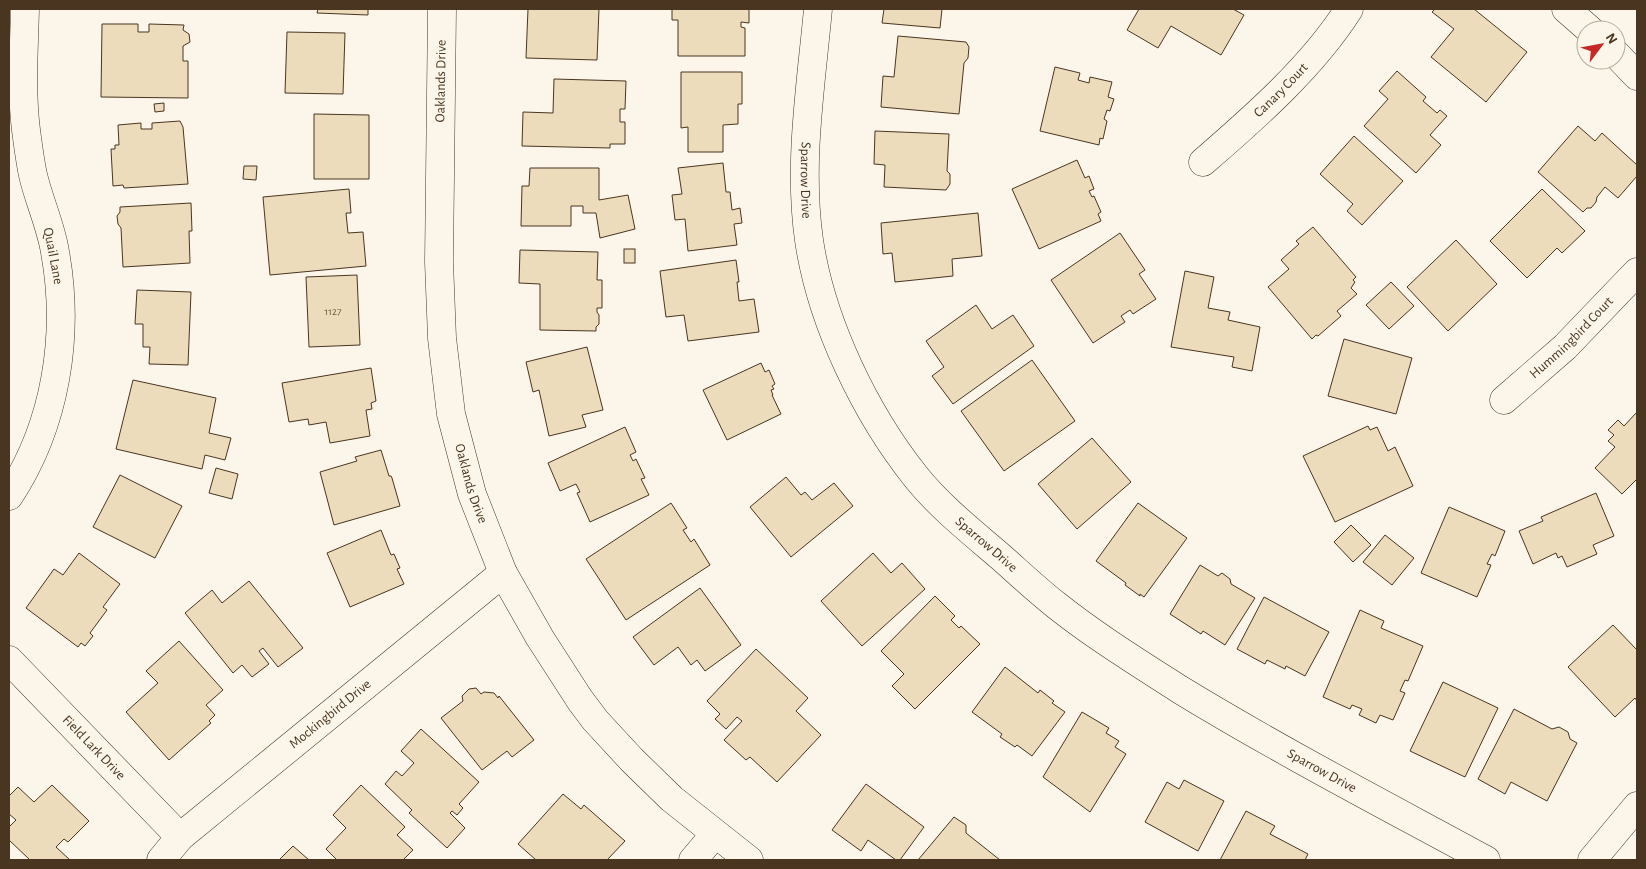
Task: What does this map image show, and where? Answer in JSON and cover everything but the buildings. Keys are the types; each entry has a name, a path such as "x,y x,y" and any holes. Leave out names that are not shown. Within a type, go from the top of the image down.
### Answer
{"street":[{"name":"Quail Lane","path":"9,496 28,464 46,418 53,393 60,344 61,297 55,250 33,175 26,129 23,83 25,9"},
{"name":"Oaklands Drive","path":"442,9 439,262 442,338 454,423 472,494 503,573 540,638 595,720 672,799 749,860"},
{"name":"Sparrow Drive","path":"818,9 804,186 809,241 821,292 842,351 860,391 886,437 917,479 954,516 1056,606 1122,653 1226,718 1486,860"},
{"name":"Canary Court","path":"1203,162 1245,126 1303,67 1339,25 1349,9"},
{"path":"1566,9 1579,20"},
{"path":"1626,64 1637,76"},
{"name":"Hummingbird Court","path":"1504,400 1565,347 1637,272"},
{"name":"Mockingbird Drive","path":"161,860 180,837 503,573"},
{"name":"Field Lark Drive","path":"9,660 180,837"},
{"path":"1592,860 1637,806"},
{"path":"692,860 715,834"}]}
